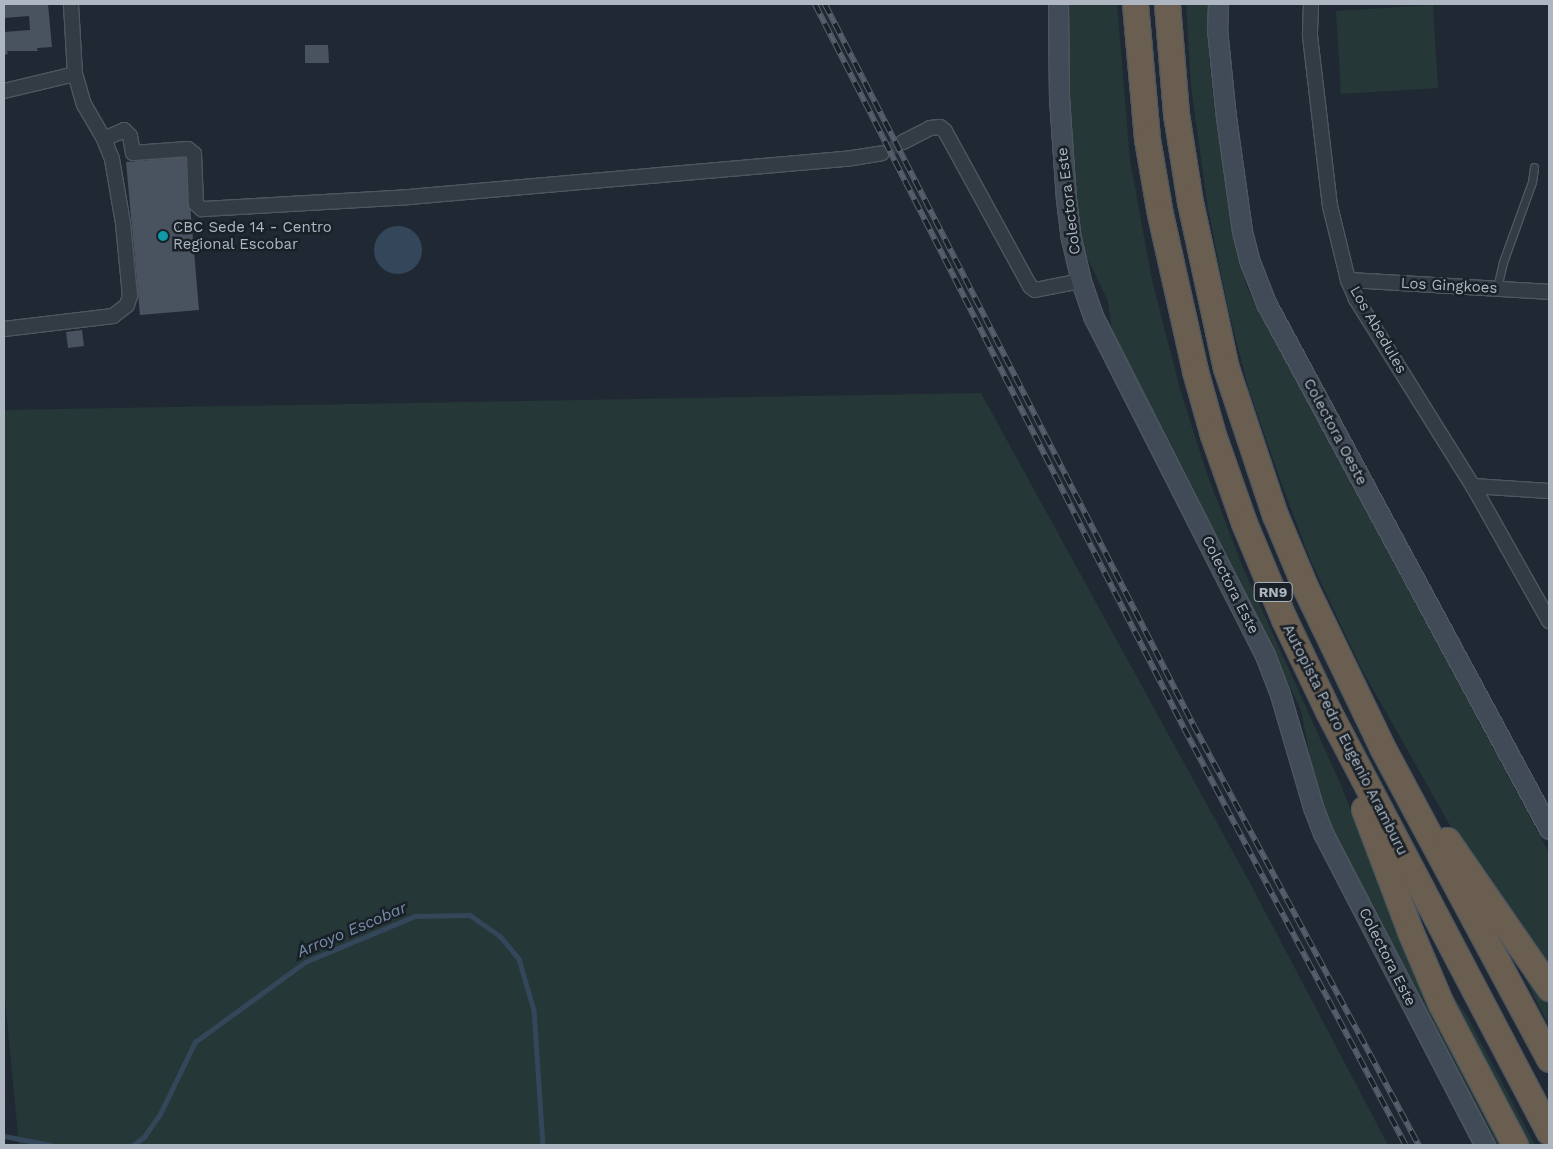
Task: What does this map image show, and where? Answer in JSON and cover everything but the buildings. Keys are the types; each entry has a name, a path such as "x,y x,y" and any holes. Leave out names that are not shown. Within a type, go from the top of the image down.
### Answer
{"highway":[{"name":"Autopista Pedro Eugenio Aramburu","path":"1135,4 1147,139 1160,214 1194,371 1244,523 1284,620 1328,711 1549,1132"},
{"name":"Autopista Pedro Eugenio Aramburu","path":"1167,4 1176,114 1190,202 1226,368 1285,539 1382,747 1549,1059"},
{"path":"1328,711 1410,931 1437,994 1514,1145"},
{"path":"1382,747 1549,988"}],"street":[{"path":"4,328 113,316 127,305 130,296 123,223 112,159 104,139 84,106 75,74 71,4"},
{"name":"Colectora Este","path":"1058,4 1059,97 1066,199 1071,238 1081,281 1094,318 1265,655 1280,694 1313,807 1323,832 1485,1145"},
{"name":"Colectora Oeste","path":"1218,4 1217,29 1226,117 1242,231 1250,262 1266,303 1549,829"},
{"name":"Los Abedules","path":"1312,4 1310,36 1319,123 1330,206 1348,280 1356,299 1473,486 1549,621"},
{"path":"4,91 75,74"},
{"path":"903,142 930,128 940,127 945,131 1030,286 1035,290 1081,281"},
{"path":"104,139 124,130 130,136 133,153 188,148 194,154 196,204 202,209 409,197 846,159 882,153"},
{"name":"Los Gingkoes","path":"1348,280 1549,292"},
{"path":"1473,486 1549,491"}],"lane":[{"path":"1497,288 1503,262 1532,182 1534,166"}],"shaded area":[{"path":"1067,4 1117,4 1130,160 1152,280 1180,389 1206,471 1243,568 1341,785 1385,896 1506,1145 1496,1145 1421,1005 1326,819 1312,767 1301,710 1114,348 1108,301 1086,255 1080,228 1071,164 1067,118"},
{"path":"1186,4 1208,4 1209,57 1215,115 1237,254 1248,290 1549,853 1549,979 1456,836 1361,668 1310,559 1281,482 1249,390 1228,309 1207,203 1191,86"},
{"path":"1433,5 1438,88 1341,94 1336,11"},
{"path":"981,393 1250,883 1388,1145 19,1145 4,990 4,410"},
{"path":"1518,949 1549,1001 1549,1026 1515,958"},
{"path":"1437,972 1467,1016 1535,1145 1523,1145"}],"water":[{"path":"393,226 403,226 415,233 422,245 422,255 415,267 403,274 393,274 385,270 378,263 374,255 374,245 378,237 385,230"}],"waterway":[{"name":"Arroyo Escobar","path":"133,1145 144,1137 160,1114 195,1042 305,962 415,916 470,915 500,936 519,959 534,1010 543,1145"},
{"name":"Arroyo Escobar","path":"4,1136 51,1145"}],"tunnel":[{"path":"882,153 903,142"}],"railway":[{"path":"815,4 1184,728 1406,1145"},
{"path":"825,4 1193,724 1419,1145"}],"place":[{"name":"CBC Sede 14 - Centro Regional Escobar","path":"163,236"}]}
